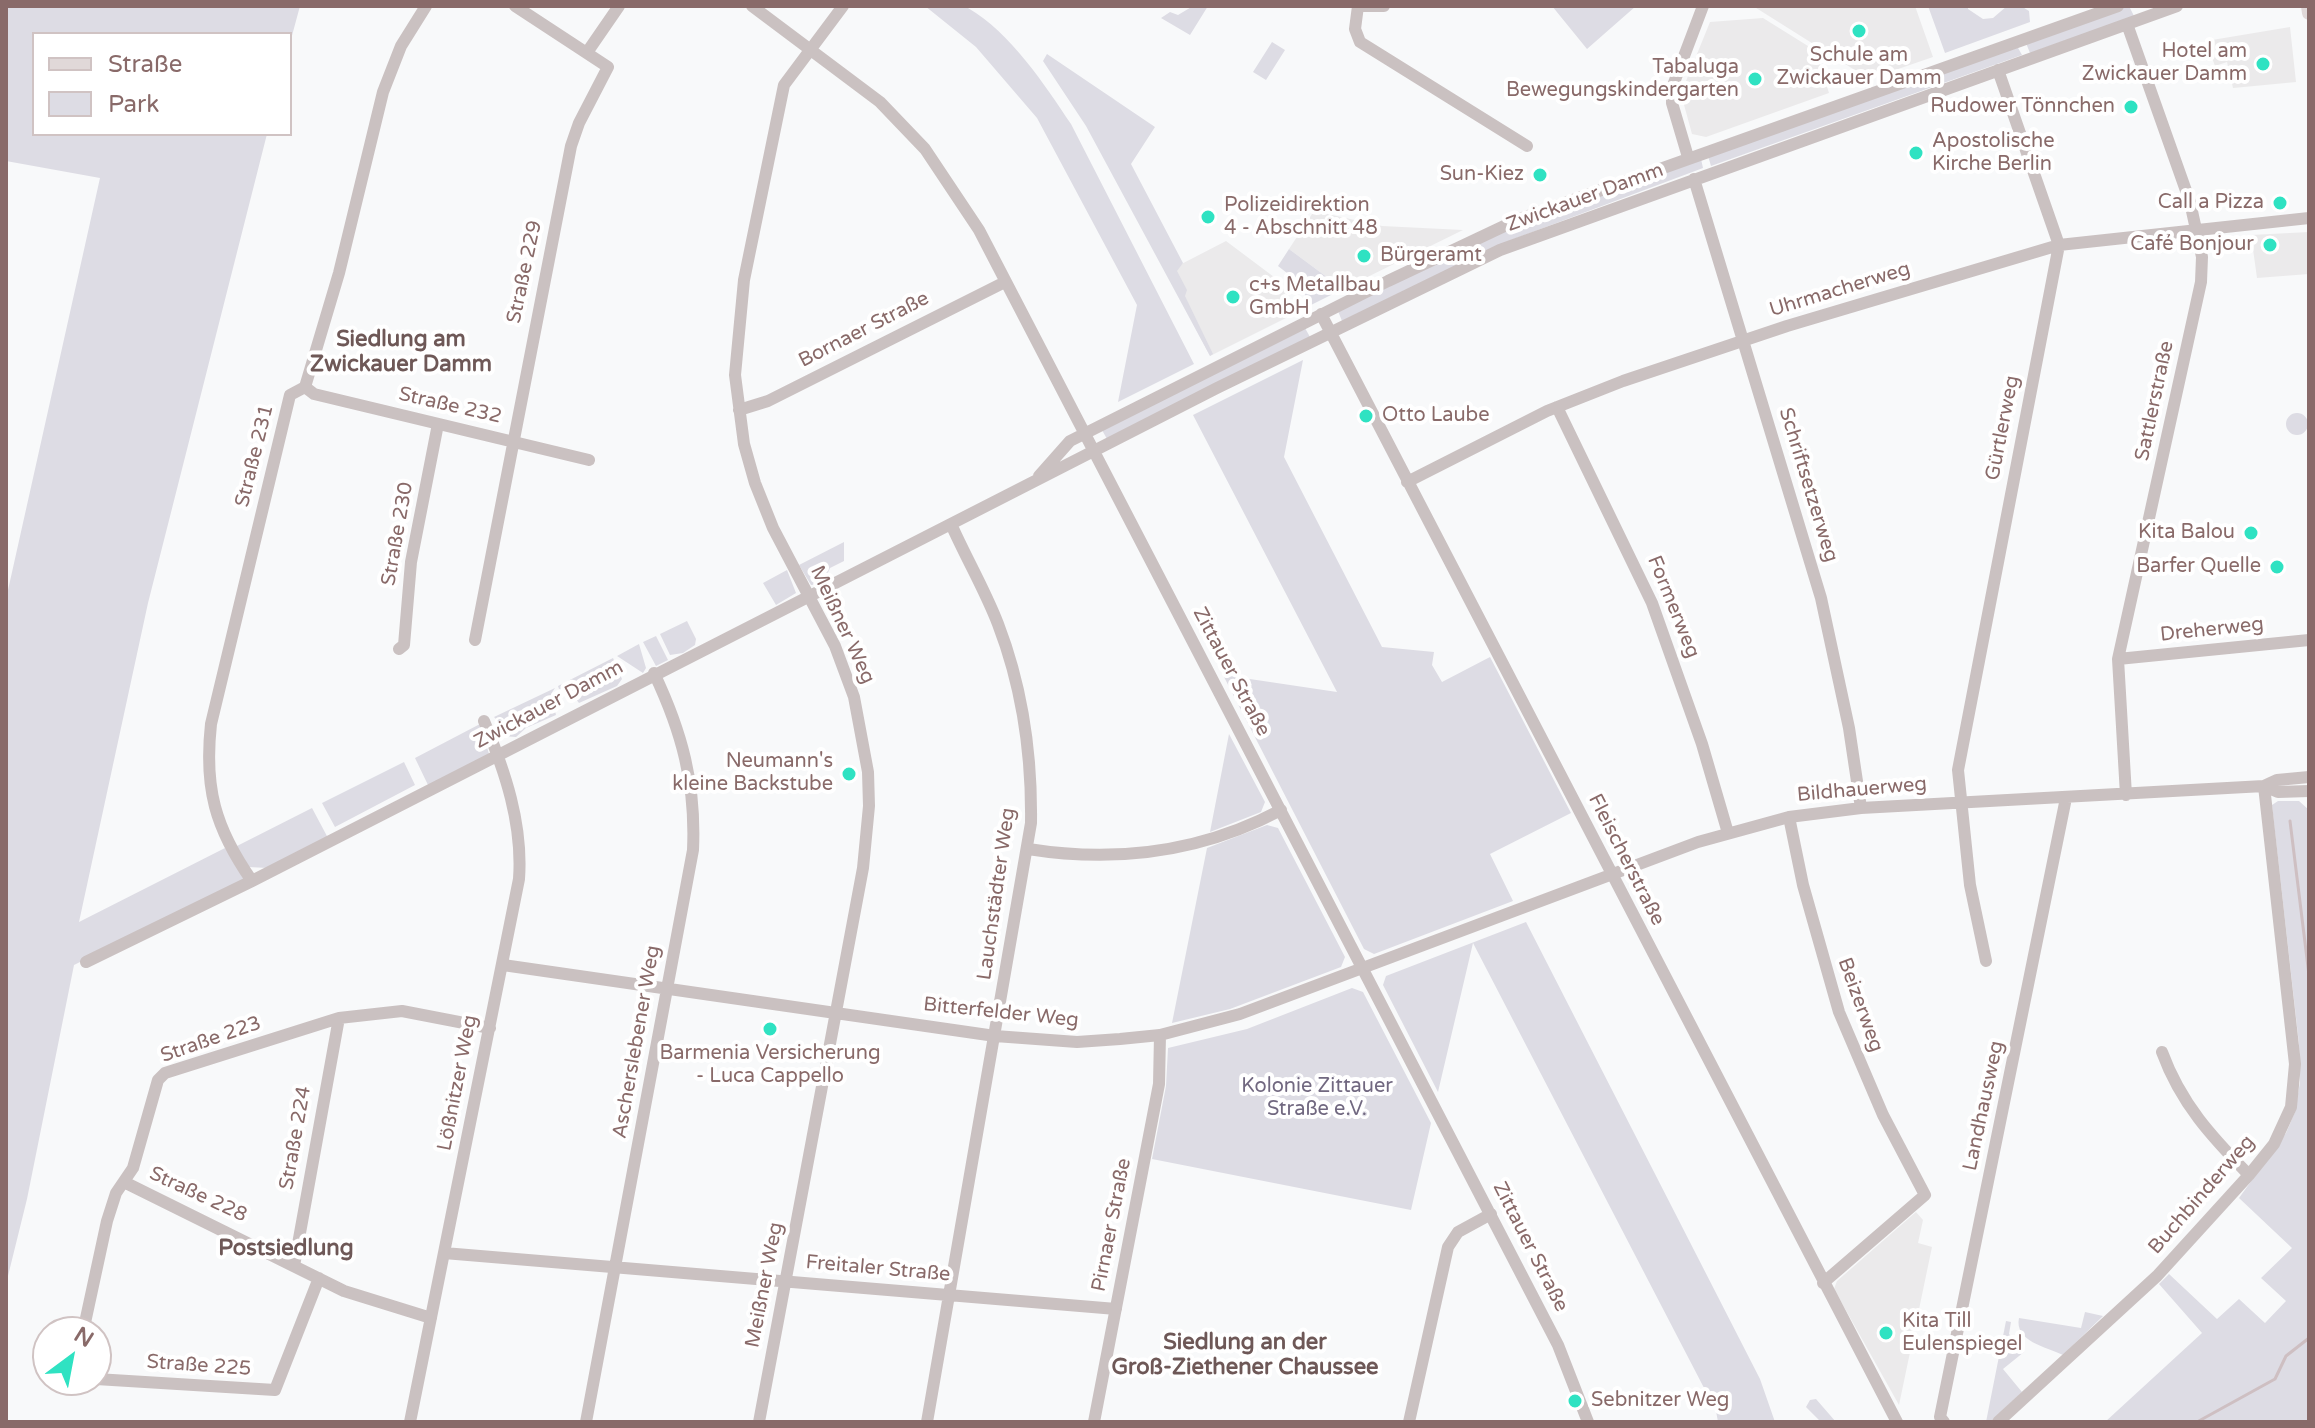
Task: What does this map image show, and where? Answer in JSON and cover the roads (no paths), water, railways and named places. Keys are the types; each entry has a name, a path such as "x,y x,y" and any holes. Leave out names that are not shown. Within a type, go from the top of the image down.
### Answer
{"main road":[{"path":"2308,6 2309,13"}],"street":[{"name":"Straße 231","path":"252,881 229,849 219,819 210,778 210,737 290,395 305,387 339,273 383,92 401,46 426,6"},
{"path":"515,6 588,51 619,6"},
{"name":"Zittauer Straße","path":"752,6 880,102 925,149 961,199 1491,1214 1564,1357 1588,1422"},
{"name":"Meißner Weg","path":"759,1422 866,846 868,772 854,697 835,646 807,597 755,483 739,410 735,375 744,280 784,85 843,6"},
{"path":"1384,6 1360,6 1355,29 1360,42 1527,146"},
{"path":"1688,157 1672,103 1672,88 1703,6"},
{"name":"Zwickauer Damm","path":"1031,484 1062,448 1084,434 1321,314 1517,220 2118,6"},
{"name":"Zwickauer Damm","path":"86,962 252,881 1093,451 1500,250 2177,6"},
{"name":"Sattlerstraße","path":"2126,795 2118,659 2201,282 2202,257 2197,229 2127,24"},
{"name":"Straße 229","path":"475,640 574,134 606,74 605,62 588,51"},
{"path":"1998,70 2059,245"},
{"name":"Schriftsetzerweg","path":"1694,179 1821,598 1843,700 1861,808"},
{"name":"Uhrmacherweg","path":"1407,482 1557,407 1660,367 2059,245 2309,218"},
{"name":"Gürtlerweg","path":"1986,961 1973,901 1960,802 1960,754 2059,245"},
{"name":"Bornaer Straße","path":"739,410 768,401 1005,282"},
{"name":"Fleischerstraße","path":"1321,314 1897,1422"},
{"name":"Straße 232","path":"305,387 314,394 589,460"},
{"name":"Formerweg","path":"1557,407 1652,603 1698,732 1728,833"},
{"name":"Straße 230","path":"399,649 404,645 411,562 438,424"},
{"name":"Lauchstädter Weg","path":"927,1422 1028,849 1030,758 1015,676 997,621 951,524"},
{"name":"Dreherweg","path":"2118,659 2309,640"},
{"name":"Ascherslebener Weg","path":"586,1422 693,850 695,814 683,739 654,673"},
{"path":"484,721 498,753"},
{"name":"Lößnitzer Weg","path":"410,1422 503,965 520,865 513,807 498,753"},
{"name":"Bildhauerweg","path":"1481,925 1728,833 1789,817 1861,808 2264,786 2277,780 2309,777"},
{"name":"Bildhauerweg","path":"2264,786 2278,792 2309,791"},
{"name":"Buchbinderweg","path":"1998,1422 2157,1276 2274,1144 2291,1107 2295,1086 2264,786"},
{"name":"Landhausweg","path":"1944,1422 1940,1417 2066,798"},
{"path":"1028,849 1108,857 1148,853 1228,835 1281,810"},
{"name":"Beizerweg","path":"1789,817 1810,913 1839,1012 1883,1115 1925,1195 1823,1283"},
{"name":"Bitterfelder Weg","path":"503,965 995,1036 1077,1042 1160,1035 1240,1014 1481,925"},
{"name":"Straße 223","path":"86,1316 116,1193 133,1168 158,1080 165,1073 339,1018 402,1011 490,1028"},
{"name":"Straße 224","path":"294,1266 339,1018"},
{"name":"Pirnaer Straße","path":"1094,1422 1159,1084 1160,1035"},
{"path":"2162,1052 2177,1090 2194,1116 2249,1175"},
{"name":"Straße 228","path":"124,1182 344,1291 431,1318"},
{"path":"1409,1422 1448,1247 1458,1232 1491,1214"},
{"name":"Freitaler Straße","path":"444,1253 1116,1309"},
{"name":"Straße 225","path":"112,1380 275,1390 319,1278"}],"waterway":[{"path":"2290,821 2309,975"},
{"path":"2197,1422 2275,1379 2286,1356 2309,1338"}],"place":[{"name":"Schule am Zwickauer Damm","path":"1859,31"},
{"name":"Hotel am Zwickauer Damm","path":"2263,64"},
{"name":"Tabaluga Bewegungskindergarten","path":"1755,79"},
{"name":"Rudower Tönnchen","path":"2131,107"},
{"name":"Apostolische Kirche Berlin","path":"1916,153"},
{"name":"Sun-Kiez","path":"1540,175"},
{"name":"Call a Pizza","path":"2280,203"},
{"name":"Polizeidirektion 4 - Abschnitt 48","path":"1208,217"},
{"name":"Café Bonjour","path":"2270,245"},
{"name":"Bürgeramt","path":"1364,256"},
{"name":"c+s Metallbau GmbH","path":"1233,297"},
{"name":"Otto Laube","path":"1366,416"},
{"name":"Kita Balou","path":"2251,533"},
{"name":"Barfer Quelle","path":"2277,567"},
{"name":"Neumann's kleine Backstube","path":"849,774"},
{"name":"Barmenia Versicherung - Luca Cappello","path":"770,1029"},
{"name":"Kita Till Eulenspiegel","path":"1886,1333"},
{"name":"Sebnitzer Weg","path":"1575,1401"}],"district":[{"name":"Siedlung am Zwickauer Damm","path":"401,352"},
{"name":"Postsiedlung","path":"286,1249"},
{"name":"Siedlung an der Groß-Ziethener Chaussee","path":"1245,1356"}],"park label":[{"name":"Kolonie Zittauer Straße e.V.","path":"1317,1098"}]}
